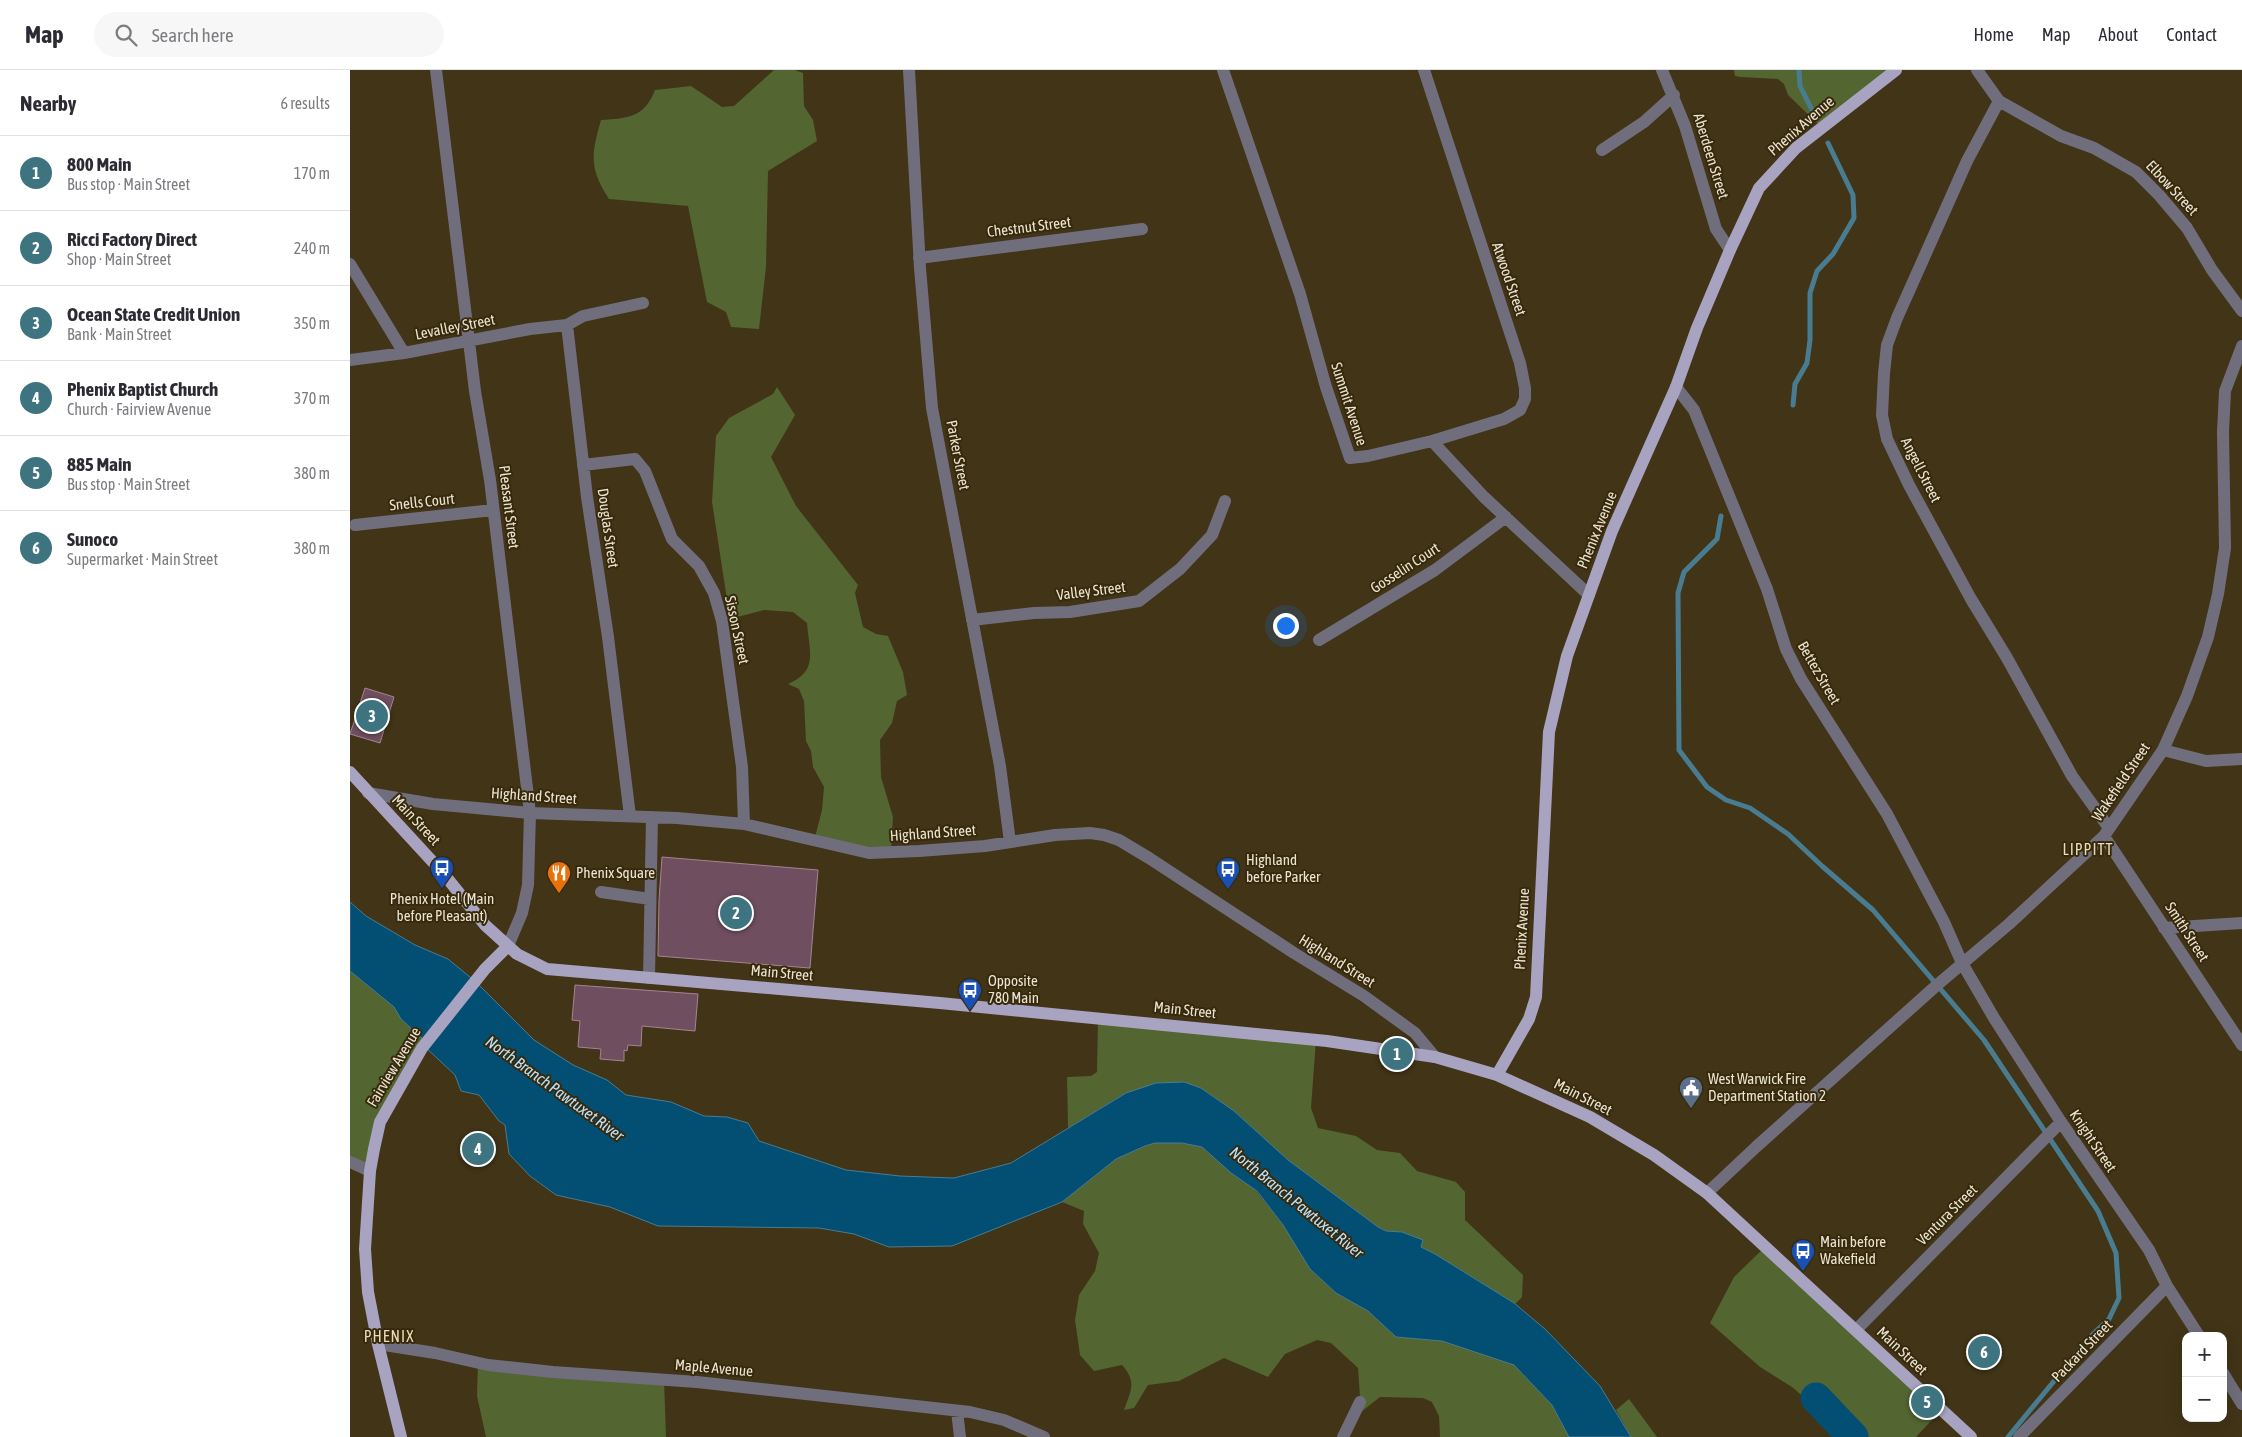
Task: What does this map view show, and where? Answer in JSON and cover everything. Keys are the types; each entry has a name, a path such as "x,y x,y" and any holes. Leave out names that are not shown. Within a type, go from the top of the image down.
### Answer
{"main road":[{"name":"Phenix Avenue","path":"1497,1075 1529,1019 1536,997 1549,732 1567,656 1612,532 1676,386 1697,328 1730,250 1759,188 1796,148 1896,70"},
{"name":"Main Street","path":"350,772 443,873 485,925 517,954 547,969 1327,1040 1435,1057 1497,1075 1590,1117 1654,1156 1707,1193 1972,1437"},
{"name":"Fairview Avenue","path":"401,1437 378,1344 368,1292 365,1248 370,1171 380,1122 422,1048 485,969 508,946"}],"street":[{"name":"Pleasant Street","path":"436,70 455,234 470,340 475,392 493,510 530,813 528,885 522,913 508,946"},
{"name":"Parker Street","path":"909,70 920,258 932,408 1000,766 1010,842"},
{"name":"Summit Avenue","path":"1223,70 1297,286 1326,387 1350,458 1368,456 1432,441"},
{"name":"Atwood Street","path":"1424,70 1520,364 1526,388 1526,399 1520,410 1504,419 1432,441"},
{"name":"Aberdeen Street","path":"1662,70 1674,95 1702,178 1716,229 1730,250"},
{"name":"Elbow Street","path":"1977,70 1999,101 2061,136 2094,148 2136,172 2159,195 2187,228 2212,270 2242,311"},
{"path":"1602,150 1644,122 1674,95"},
{"name":"Angell Street","path":"1999,101 1967,161 1887,345 1882,414 1887,439 1971,599 2007,658 2072,776 2106,832"},
{"name":"Chestnut Street","path":"920,258 1142,229"},
{"path":"350,264 404,353"},
{"path":"567,325 583,316 643,303"},
{"name":"Levalley Street","path":"350,360 404,353 530,329 567,325"},
{"name":"Douglas Street","path":"567,325 583,465 608,637 630,816"},
{"name":"Wakefield Street","path":"1707,1193 1962,963 2009,924 2106,832 2162,750 2187,696 2208,637 2218,594 2225,548 2223,432 2226,391 2242,346"},
{"name":"Bettez Street","path":"1676,386 1694,410 1767,589 1786,649 1801,678 1887,814 1944,922 1962,963"},
{"path":"1432,441 1484,497 1589,595"},
{"name":"Sisson Street","path":"583,465 635,459 645,470 672,539 698,566 714,593 722,621 742,767 744,824"},
{"name":"Valley Street","path":"972,620 1034,613 1070,612 1139,601 1180,569 1212,535 1225,501"},
{"name":"Snells Court","path":"355,525 493,510"},
{"name":"Gosselin Court","path":"1319,640 1435,570 1506,518"},
{"path":"2162,750 2206,761 2242,759"},
{"name":"Highland Street","path":"368,793 433,804 530,813 652,817 744,824 868,853 919,852 1090,833 1118,840 1364,996 1415,1033 1435,1057"},
{"path":"649,978 652,817"},
{"name":"Smith Street","path":"2106,832 2164,928 2242,1046"},
{"path":"601,892 650,899"},
{"path":"2164,928 2242,923"},
{"name":"Knight Street","path":"1962,963 1994,1018 2061,1122 2149,1250 2167,1286 2196,1332"},
{"name":"Ventura Street","path":"1856,1330 2061,1122"},
{"path":"350,1162 370,1171"},
{"name":"Packard Street","path":"2019,1437 2167,1286"},
{"name":"Maple Avenue","path":"378,1344 435,1353 488,1365 553,1372 697,1382 970,1412 1004,1420 1044,1437"},
{"path":"2225,1377 2242,1404"},
{"path":"1343,1437 1360,1402"},
{"path":"957,1411 960,1437"}],"green space":[{"path":"774,70 795,70 803,73 804,106 813,120 817,141 768,171 766,267 759,329 731,327 726,312 707,302 688,206 609,199 595,170 595,143 601,120 634,115 646,106 655,90 691,86 722,107 734,106"},
{"path":"1734,70 1890,70 1819,125 1788,95 1784,84 1778,79 1735,76"},
{"path":"777,387 795,415 771,457 796,506 858,585 855,593 863,627 876,634 888,636 903,672 907,695 897,701 892,723 880,740 881,777 893,817 891,850 866,851 815,837 822,810 824,787 813,767 811,751 806,741 804,701 799,689 788,684 798,679 808,666 810,651 807,623 793,612 764,610 730,619 712,502 716,436 729,418 773,394"},
{"path":"350,959 362,966 424,1040 386,1110 370,1168 350,1160"},
{"path":"1098,1017 1316,1040 1311,1108 1318,1128 1356,1136 1377,1150 1400,1153 1417,1171 1456,1182 1465,1192 1465,1220 1523,1275 1522,1297 1515,1304 1435,1254 1378,1227 1288,1160 1234,1111 1126,1093 1068,1128 1067,1077 1091,1076 1097,1072"},
{"path":"1149,1143 1182,1143 1211,1149 1245,1177 1283,1225 1310,1269 1336,1293 1368,1311 1396,1337 1442,1341 1514,1365 1552,1405 1569,1437 1440,1437 1439,1416 1432,1402 1423,1398 1380,1397 1361,1412 1358,1368 1331,1343 1317,1340 1285,1354 1268,1377 1224,1358 1179,1381 1148,1385 1134,1408 1124,1410 1131,1386 1130,1376 1127,1371 1122,1365 1094,1371 1080,1355 1075,1320 1079,1295 1095,1271 1099,1253 1083,1224 1084,1211 1062,1202 1121,1155"},
{"path":"1767,1245 1942,1409 1916,1437 1843,1437 1830,1420 1792,1387 1760,1367 1710,1323 1734,1277"},
{"path":"478,1361 664,1379 666,1437 486,1437 477,1396"},
{"path":"1629,1399 1657,1437 1631,1437 1616,1410"}],"water":[{"name":"North Branch Pawtuxet River","path":"350,902 366,916 415,945 448,959 476,982 534,1040 573,1065 607,1080 626,1095 671,1102 704,1116 727,1117 748,1123 759,1141 846,1170 900,1176 954,1178 1011,1163 1126,1093 1156,1083 1184,1082 1201,1088 1234,1111 1288,1160 1378,1227 1386,1231 1402,1232 1423,1240 1421,1247 1514,1303 1545,1329 1600,1386 1631,1437 1569,1437 1552,1405 1514,1365 1442,1341 1396,1337 1368,1311 1336,1293 1310,1269 1283,1225 1257,1191 1231,1173 1202,1147 1182,1143 1155,1143 1145,1146 1116,1159 1062,1202 952,1246 889,1247 854,1234 819,1228 658,1226 610,1207 556,1195 530,1176 509,1154 505,1125 499,1121 479,1095 461,1091 455,1075 424,1046 424,1040 401,1019 394,1007 350,971"}],"building":[{"path":"365,688 394,697 380,743 350,734"},
{"path":"662,857 818,870 810,968 658,956"},
{"path":"575,985 698,994 695,1031 642,1026 641,1046 628,1045 627,1051 624,1050 624,1061 600,1059 601,1049 578,1047 580,1021 572,1020"}],"waterway":[{"path":"1799,70 1800,86 1814,114"},
{"path":"1793,405 1795,384 1807,363 1810,340 1810,293 1817,271 1833,254 1854,218 1853,195 1828,143"},
{"path":"1721,516 1717,539 1684,572 1678,593 1679,750 1707,787 1726,800 1750,808 1788,834 1873,910 1984,1040 2098,1211 2116,1253 2119,1298 2109,1319 2092,1335 2008,1437"},
{"path":"1816,1398 1853,1437"}],"place":[{"name":"Ocean State Credit Union","path":"372,716"},
{"name":"Phenix Hotel (Main before Pleasant)","path":"442,889"},
{"name":"Highland before Parker","path":"1228,890"},
{"name":"Phenix Square","path":"559,894"},
{"name":"Ricci Factory Direct","path":"736,913"},
{"name":"Opposite 780 Main","path":"970,1011"},
{"name":"800 Main","path":"1397,1054"},
{"name":"West Warwick Fire Department Station 2","path":"1691,1109"},
{"name":"Phenix Baptist Church","path":"478,1149"},
{"name":"Main before Wakefield","path":"1803,1272"},
{"name":"Sunoco","path":"1984,1352"},
{"name":"885 Main","path":"1927,1402"}],"district":[{"name":"LIPPITT","path":"2088,849"},
{"name":"PHENIX","path":"389,1336"}]}
